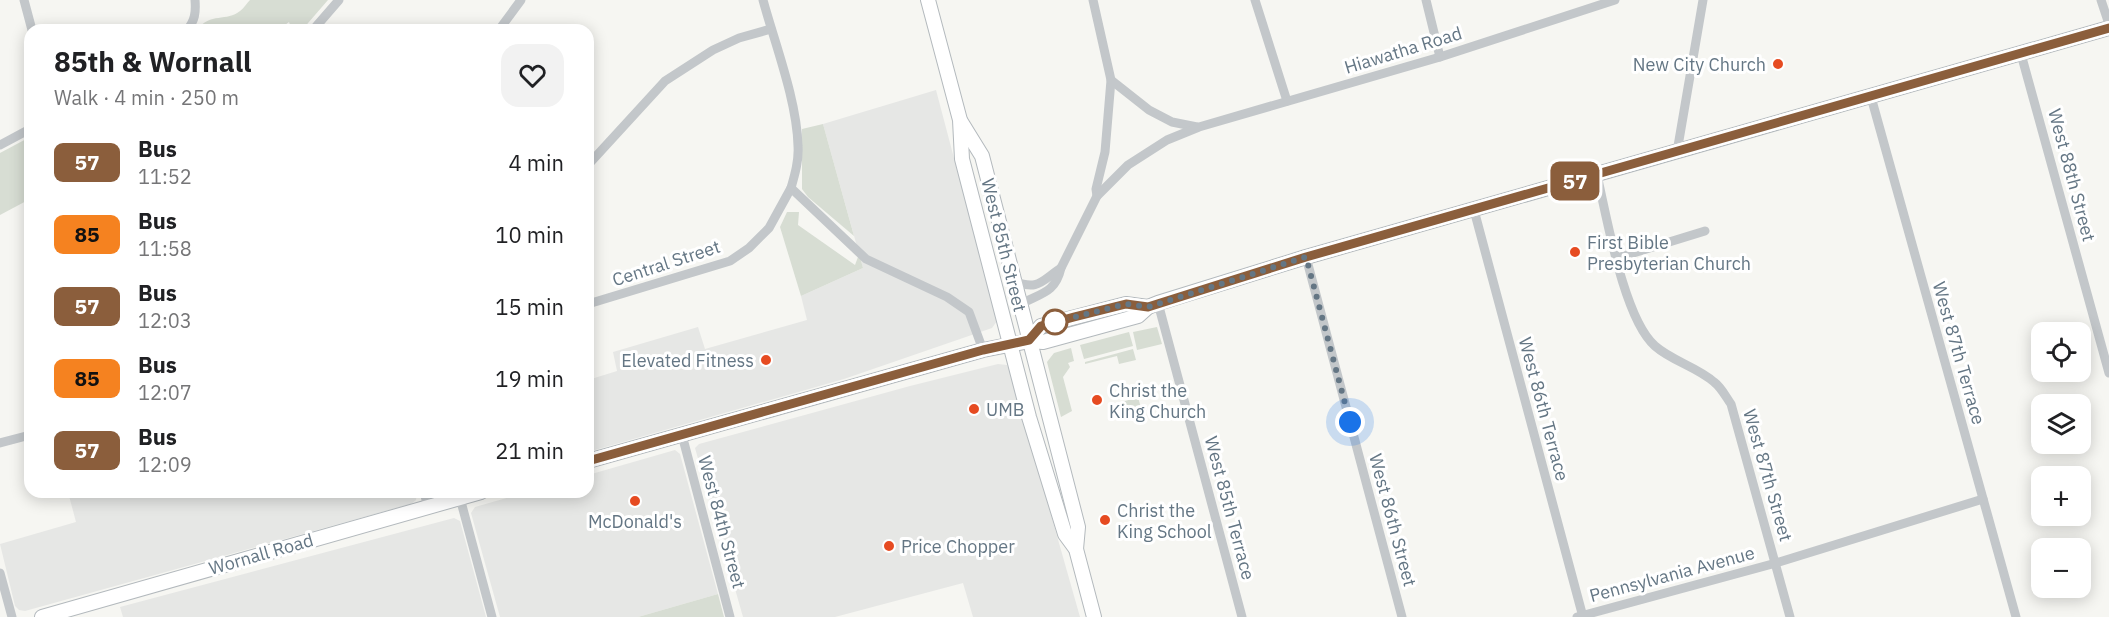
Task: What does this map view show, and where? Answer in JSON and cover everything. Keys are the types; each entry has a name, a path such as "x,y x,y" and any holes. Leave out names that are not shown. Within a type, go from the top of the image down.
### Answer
{"main road":[{"name":"West 85th Street","path":"928,0 960,120 962,159 1029,417 1064,530 1076,549 1094,617"},
{"path":"594,459 983,350 1029,340 1041,326 1126,304 1153,305 1306,257 2021,54 2109,26"},
{"name":"West 85th Street","path":"960,120 982,156 1078,527 1076,549"},
{"name":"Wornall Road","path":"42,617 460,498"}],"street":[{"path":"24,0 30,24"},
{"path":"191,24 196,11 195,0"},
{"path":"318,24 339,0"},
{"path":"503,24 521,0"},
{"name":"Central Street","path":"594,302 730,261 749,248 769,228 791,188 799,147 795,115 763,0"},
{"path":"1092,0 1111,80 1105,152 1096,189 1097,196"},
{"path":"1255,0 1287,101"},
{"path":"1425,0 1440,57"},
{"path":"1580,0 1582,10"},
{"name":"Hiawatha Road","path":"1019,305 1053,287 1058,281 1061,268 1097,196 1128,165 1167,140 1198,127 1440,57 1615,0"},
{"path":"1677,152 1703,0"},
{"path":"2101,0 2109,26"},
{"path":"594,158 665,81 713,50 740,38 771,29"},
{"name":"West 88th Street","path":"2021,54 2109,373"},
{"name":"Hiawatha Road","path":"1111,80 1156,114 1172,122 1198,127"},
{"name":"West 87th Terrace","path":"1871,97 2016,617"},
{"path":"0,145 24,132"},
{"name":"West 87th Street","path":"1597,175 1617,258 1631,308 1639,327 1656,347 1715,382 1731,404 1790,617"},
{"path":"791,188 866,259 947,297 969,312 983,350"},
{"name":"West 86th Terrace","path":"1474,210 1581,616"},
{"path":"1617,258 1705,231"},
{"name":"West 86th Street","path":"1306,257 1402,617"},
{"name":"Hiawatha Road","path":"1013,280 1024,285 1041,284 1061,268"},
{"name":"West 85th Terrace","path":"1153,305 1242,617"},
{"name":"West 84th Street","path":"682,435 730,617"},
{"path":"0,443 24,437"},
{"path":"426,498 428,507"},
{"path":"460,498 492,617"},
{"name":"Pennsylvania Avenue","path":"1581,616 1776,563 1983,499"},
{"path":"0,573 12,617"}],"shaded area":[{"path":"250,0 328,0 307,24 290,24 289,22 286,24 202,24 230,16 241,10"},
{"path":"936,90 997,321 992,328 844,379 594,450 594,378 617,371 613,352 698,327 705,349 807,320 801,296 863,268 823,124"},
{"path":"823,124 854,236 808,197 802,189 802,129"},
{"path":"24,140 24,202 0,215 0,153"},
{"path":"787,212 799,212 798,225 855,265 860,257 863,268 801,296 780,227"},
{"path":"1157,327 1162,344 1137,350 1133,332"},
{"path":"1129,332 1133,346 1084,359 1080,345"},
{"path":"1071,348 1074,361 1068,363 1070,367 1063,377 1072,411 1061,417 1047,362 1054,353"},
{"path":"1133,349 1136,360 1119,364 1117,356 1085,364 1085,362"},
{"path":"998,364 1007,365 1011,374 1080,617 973,617 963,583 835,617 743,617 695,448 699,444"},
{"path":"1138,397 1142,412 1125,416 1122,402"},
{"path":"675,450 680,454 718,594 638,617 500,617 471,513 475,507 507,498 594,498 594,473"},
{"path":"70,498 416,498 411,504 25,611 19,610 15,606 0,544 76,522"},
{"path":"454,518 460,521 486,617 123,617 120,607"},
{"path":"718,594 724,617 638,617"}],"bus line":[{"name":"57","path":"594,459 983,350 1029,340 1041,326 1126,304 1148,307 1306,257 2109,28"}],"place":[{"name":"New City Church","path":"1778,64"},
{"name":"First Bible Presbyterian Church","path":"1575,252"},
{"name":"Elevated Fitness","path":"766,360"},
{"name":"Christ the King Church","path":"1097,400"},
{"name":"UMB","path":"974,409"},
{"name":"McDonald's","path":"635,501"},
{"name":"Christ the King School","path":"1105,520"},
{"name":"Price Chopper","path":"889,546"}],"route":[{"path":"1055,322 1126,304 1148,307 1306,257 1350,422"}]}
